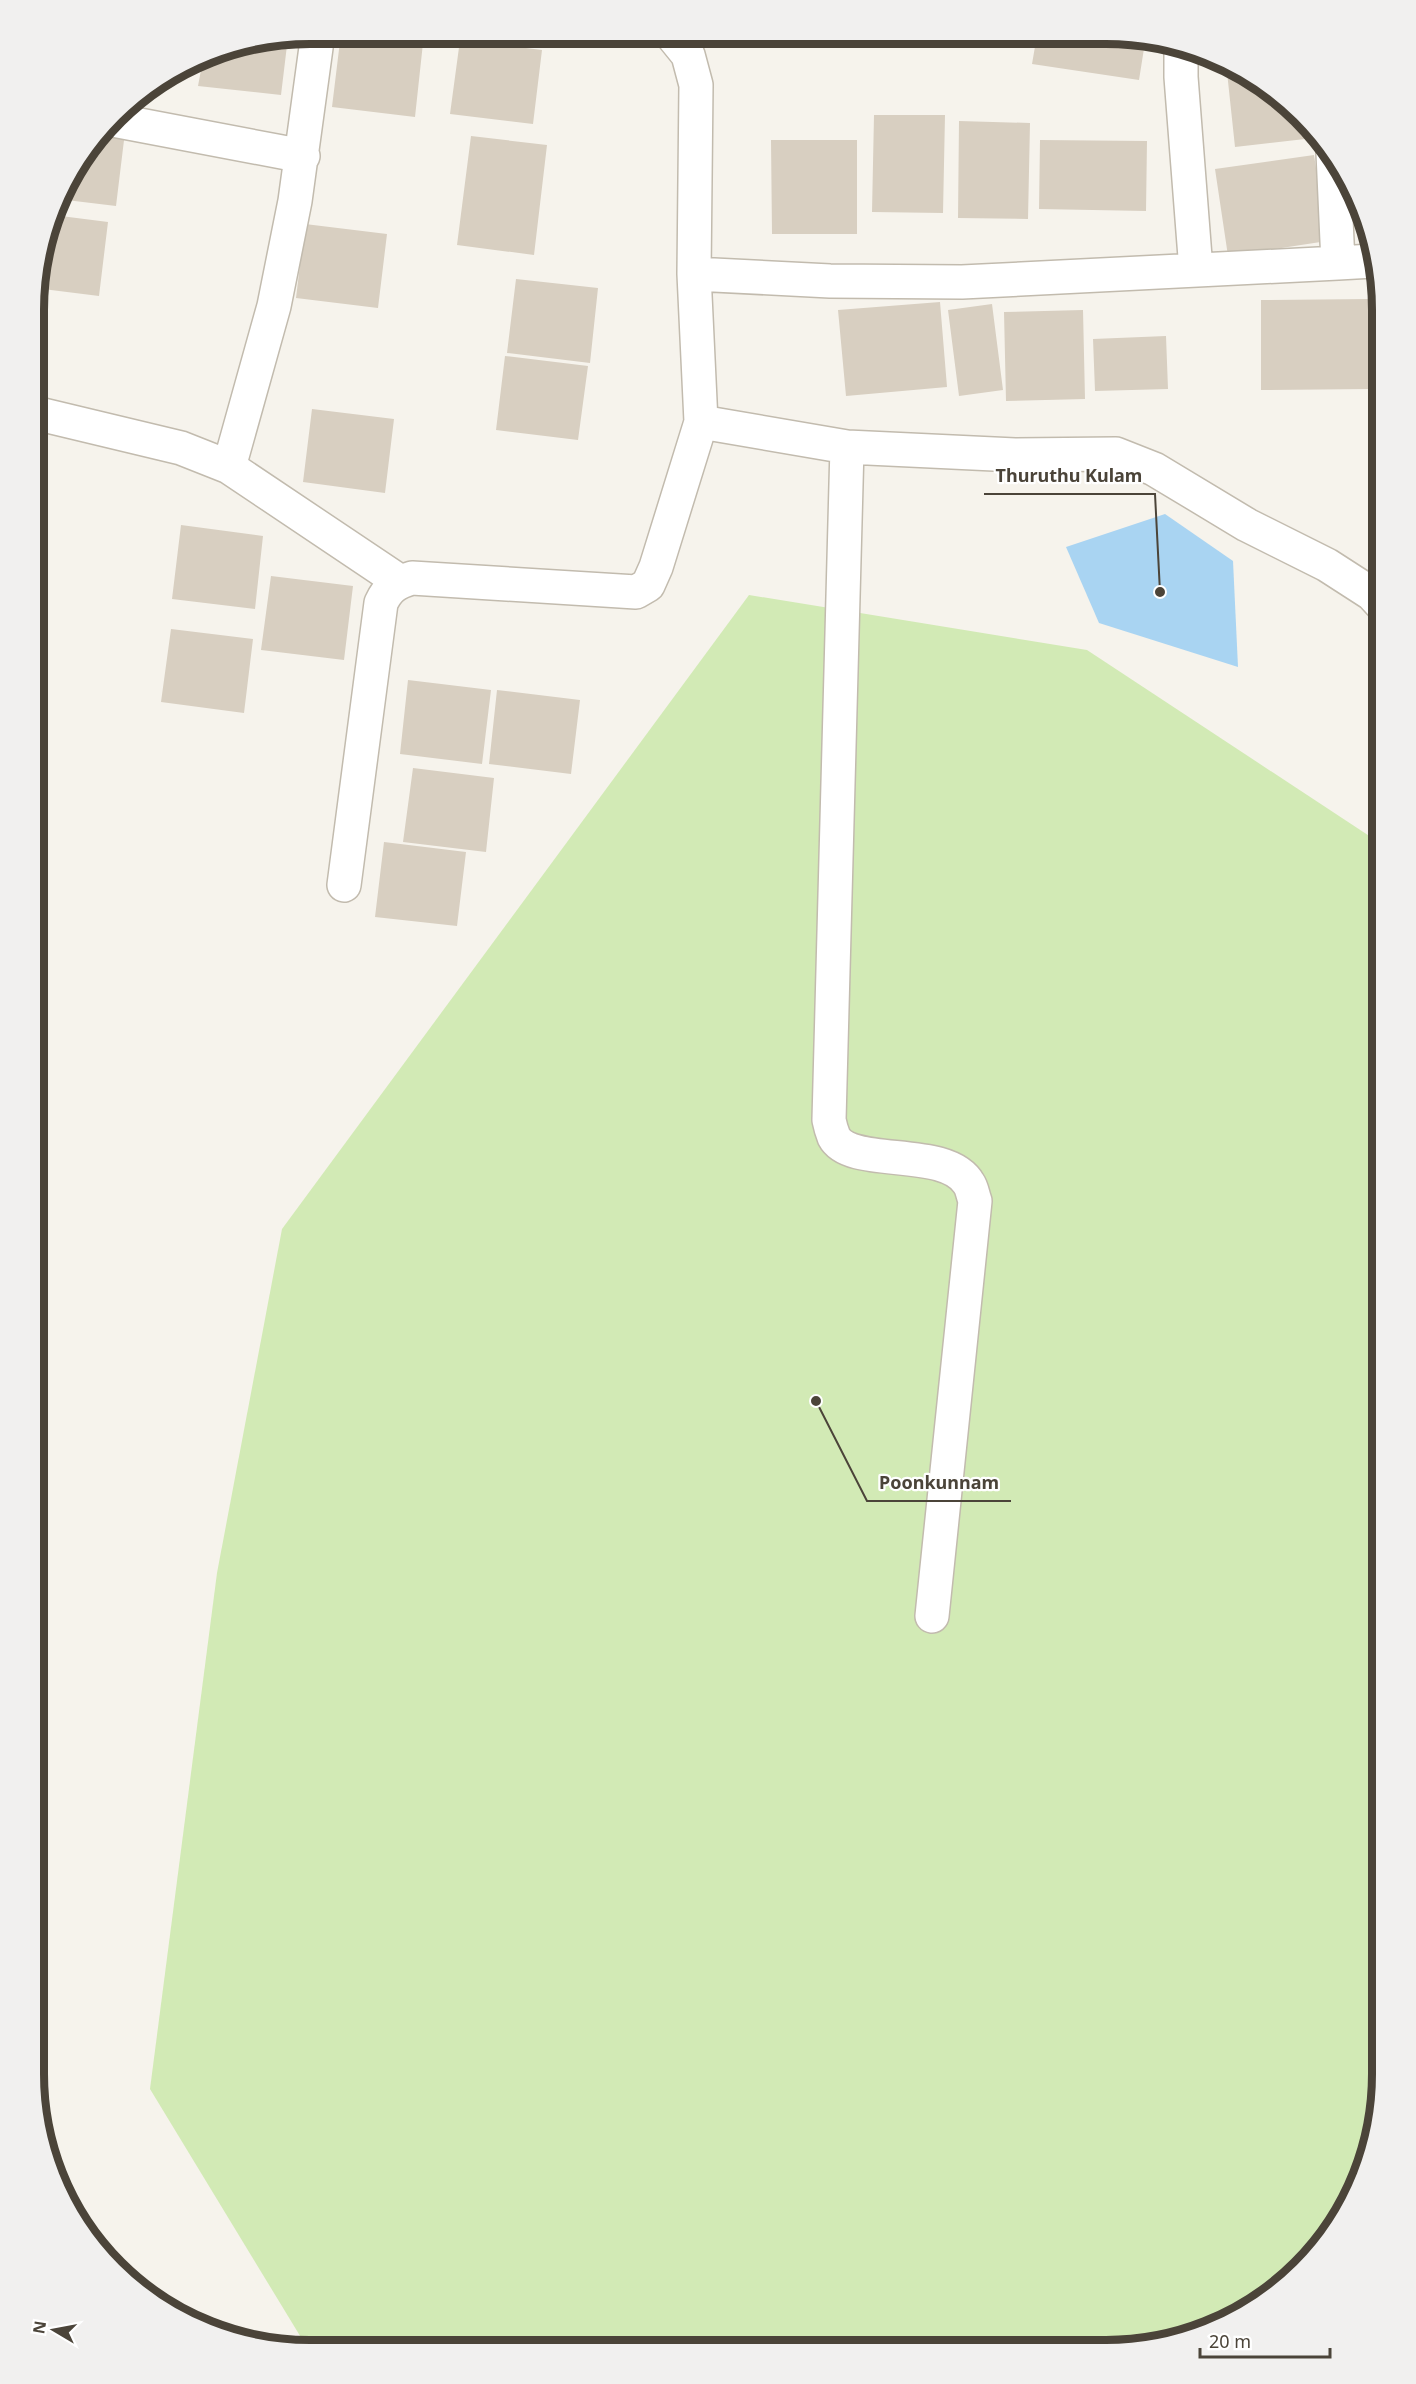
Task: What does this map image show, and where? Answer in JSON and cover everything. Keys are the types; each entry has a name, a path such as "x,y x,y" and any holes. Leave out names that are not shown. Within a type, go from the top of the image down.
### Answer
{"street":[{"path":"229,467 274,306 303,156 317,44"},
{"path":"344,885 381,603 388,589 399,581 412,578 636,592 648,585 656,567 701,422 694,274 696,85 688,55 679,44"},
{"path":"1181,55 1196,270"},
{"path":"120,122 303,156"},
{"path":"1334,171 1338,263"},
{"path":"694,274 830,281 962,282 1368,261"},
{"path":"44,415 181,448 229,467 399,581"},
{"path":"701,422 847,447 1016,454 1116,454 1154,469 1247,525 1327,565 1372,594"},
{"path":"847,447 829,1120 835,1139 849,1150 940,1164 956,1171 969,1183 975,1201 932,1616"}],"green space":[{"path":"749,595 1087,650 1372,838 1372,2092 1363,2143 1345,2192 1318,2237 1295,2263 1269,2286 1224,2313 1175,2331 1124,2340 303,2340 150,2089 217,1573 282,1229"}],"water":[{"path":"1165,514 1233,561 1238,667 1099,623 1066,547"}],"building":[{"path":"340,44 423,44 415,117 332,107"},
{"path":"459,44 493,44 542,50 533,124 450,114"},
{"path":"1035,44 1124,44 1144,47 1139,80 1032,64"},
{"path":"287,45 281,95 198,86 202,67 241,53"},
{"path":"1227,73 1269,98 1304,131 1305,139 1235,147"},
{"path":"874,115 945,115 943,213 872,212"},
{"path":"959,121 1030,123 1028,219 958,218"},
{"path":"112,131 125,132 116,206 67,200 79,176"},
{"path":"471,136 547,145 534,255 457,245"},
{"path":"771,140 857,140 857,234 772,234"},
{"path":"1040,140 1147,141 1146,211 1039,209"},
{"path":"1314,155 1327,241 1228,256 1215,169"},
{"path":"61,216 108,222 99,296 44,289 49,257"},
{"path":"305,224 387,234 378,308 296,298"},
{"path":"516,279 598,288 590,363 507,353"},
{"path":"1368,299 1369,389 1261,390 1261,300"},
{"path":"940,302 947,387 846,396 838,310"},
{"path":"992,304 1003,390 959,396 948,310"},
{"path":"1083,310 1085,399 1006,401 1004,312"},
{"path":"1166,336 1168,389 1095,391 1093,339"},
{"path":"505,356 588,366 578,440 496,430"},
{"path":"312,409 394,419 385,493 303,482"},
{"path":"181,525 263,536 255,609 172,599"},
{"path":"271,576 353,586 344,660 261,650"},
{"path":"171,629 253,639 244,713 161,702"},
{"path":"408,680 491,690 482,764 400,754"},
{"path":"497,690 580,700 571,774 489,764"},
{"path":"413,768 494,778 486,852 403,842"},
{"path":"384,842 466,852 457,926 375,917"}],"place":[{"name":"Thuruthu Kulam","path":"1160,592"},
{"name":"Poonkunnam","path":"816,1401"}]}
